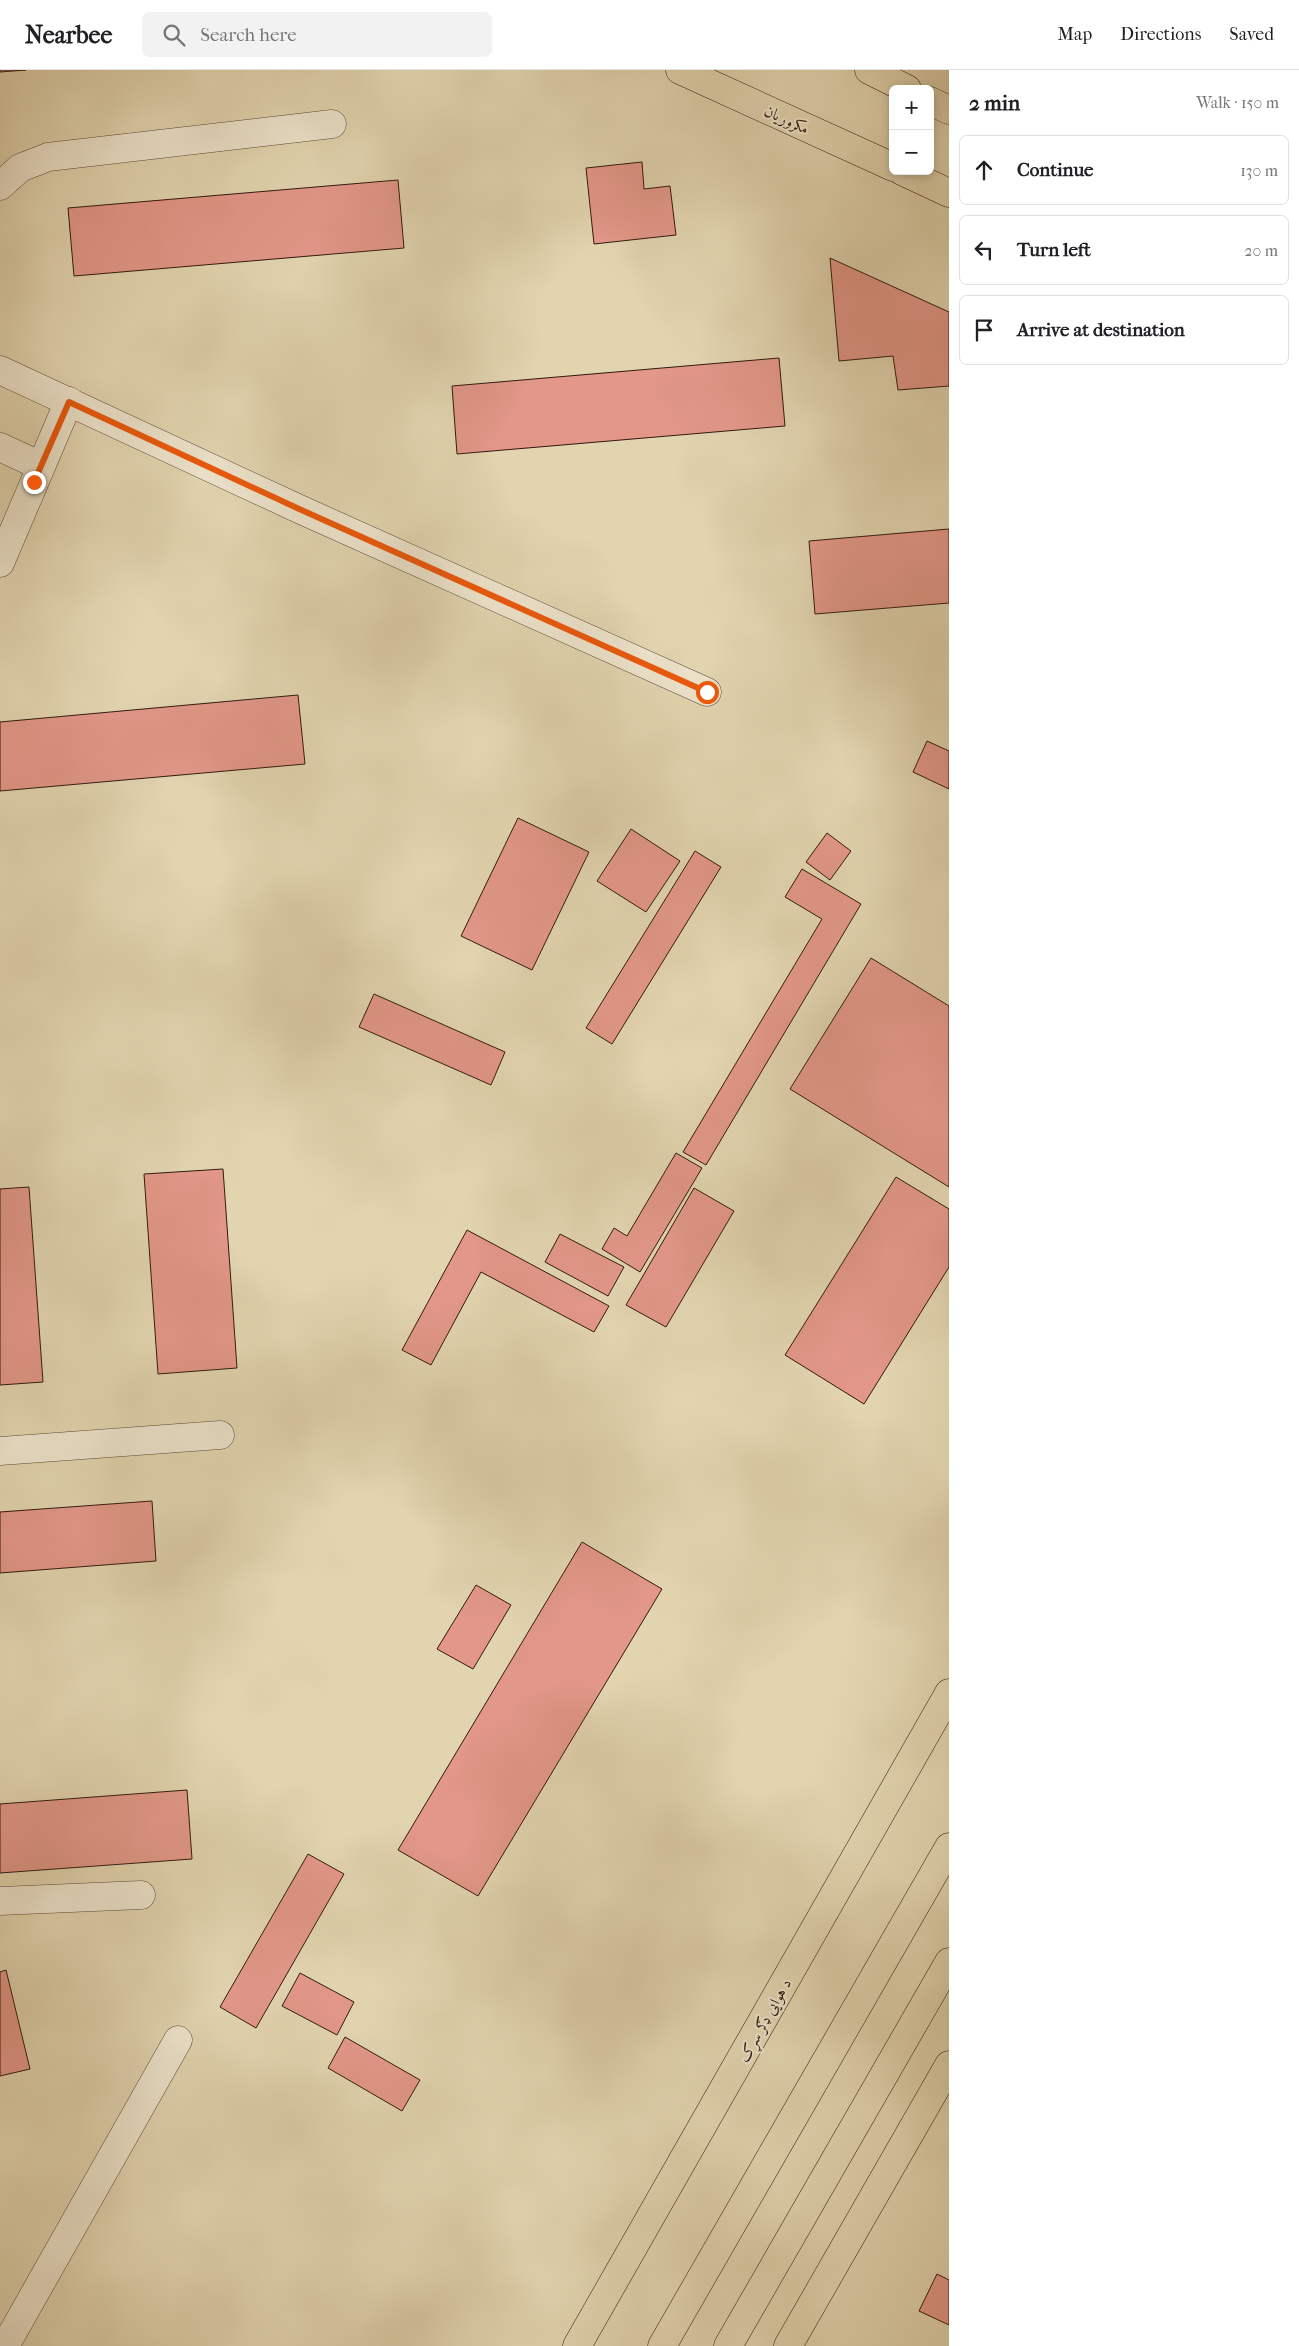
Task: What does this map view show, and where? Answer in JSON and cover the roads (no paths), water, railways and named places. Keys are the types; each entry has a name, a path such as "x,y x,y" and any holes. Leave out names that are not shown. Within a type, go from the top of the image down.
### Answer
{"main road":[{"name":"مکروریان","path":"680,70 889,165"},
{"path":"869,70 898,85"},
{"path":"934,103 949,110"},
{"path":"911,175 949,193"},
{"name":"د هوایی ډګر سړک","path":"577,2346 949,1693"},
{"path":"662,2346 949,1847"},
{"path":"728,2346 949,1962"},
{"path":"788,2346 949,2065"}],"street":[{"path":"0,186 20,168 48,158 332,124"},
{"path":"0,370 297,508 707,692"},
{"path":"0,563 69,402"},
{"path":"0,447 42,466"},
{"path":"0,1451 220,1435"},
{"path":"0,1902 141,1895"},
{"path":"5,2346 178,2040"}]}
